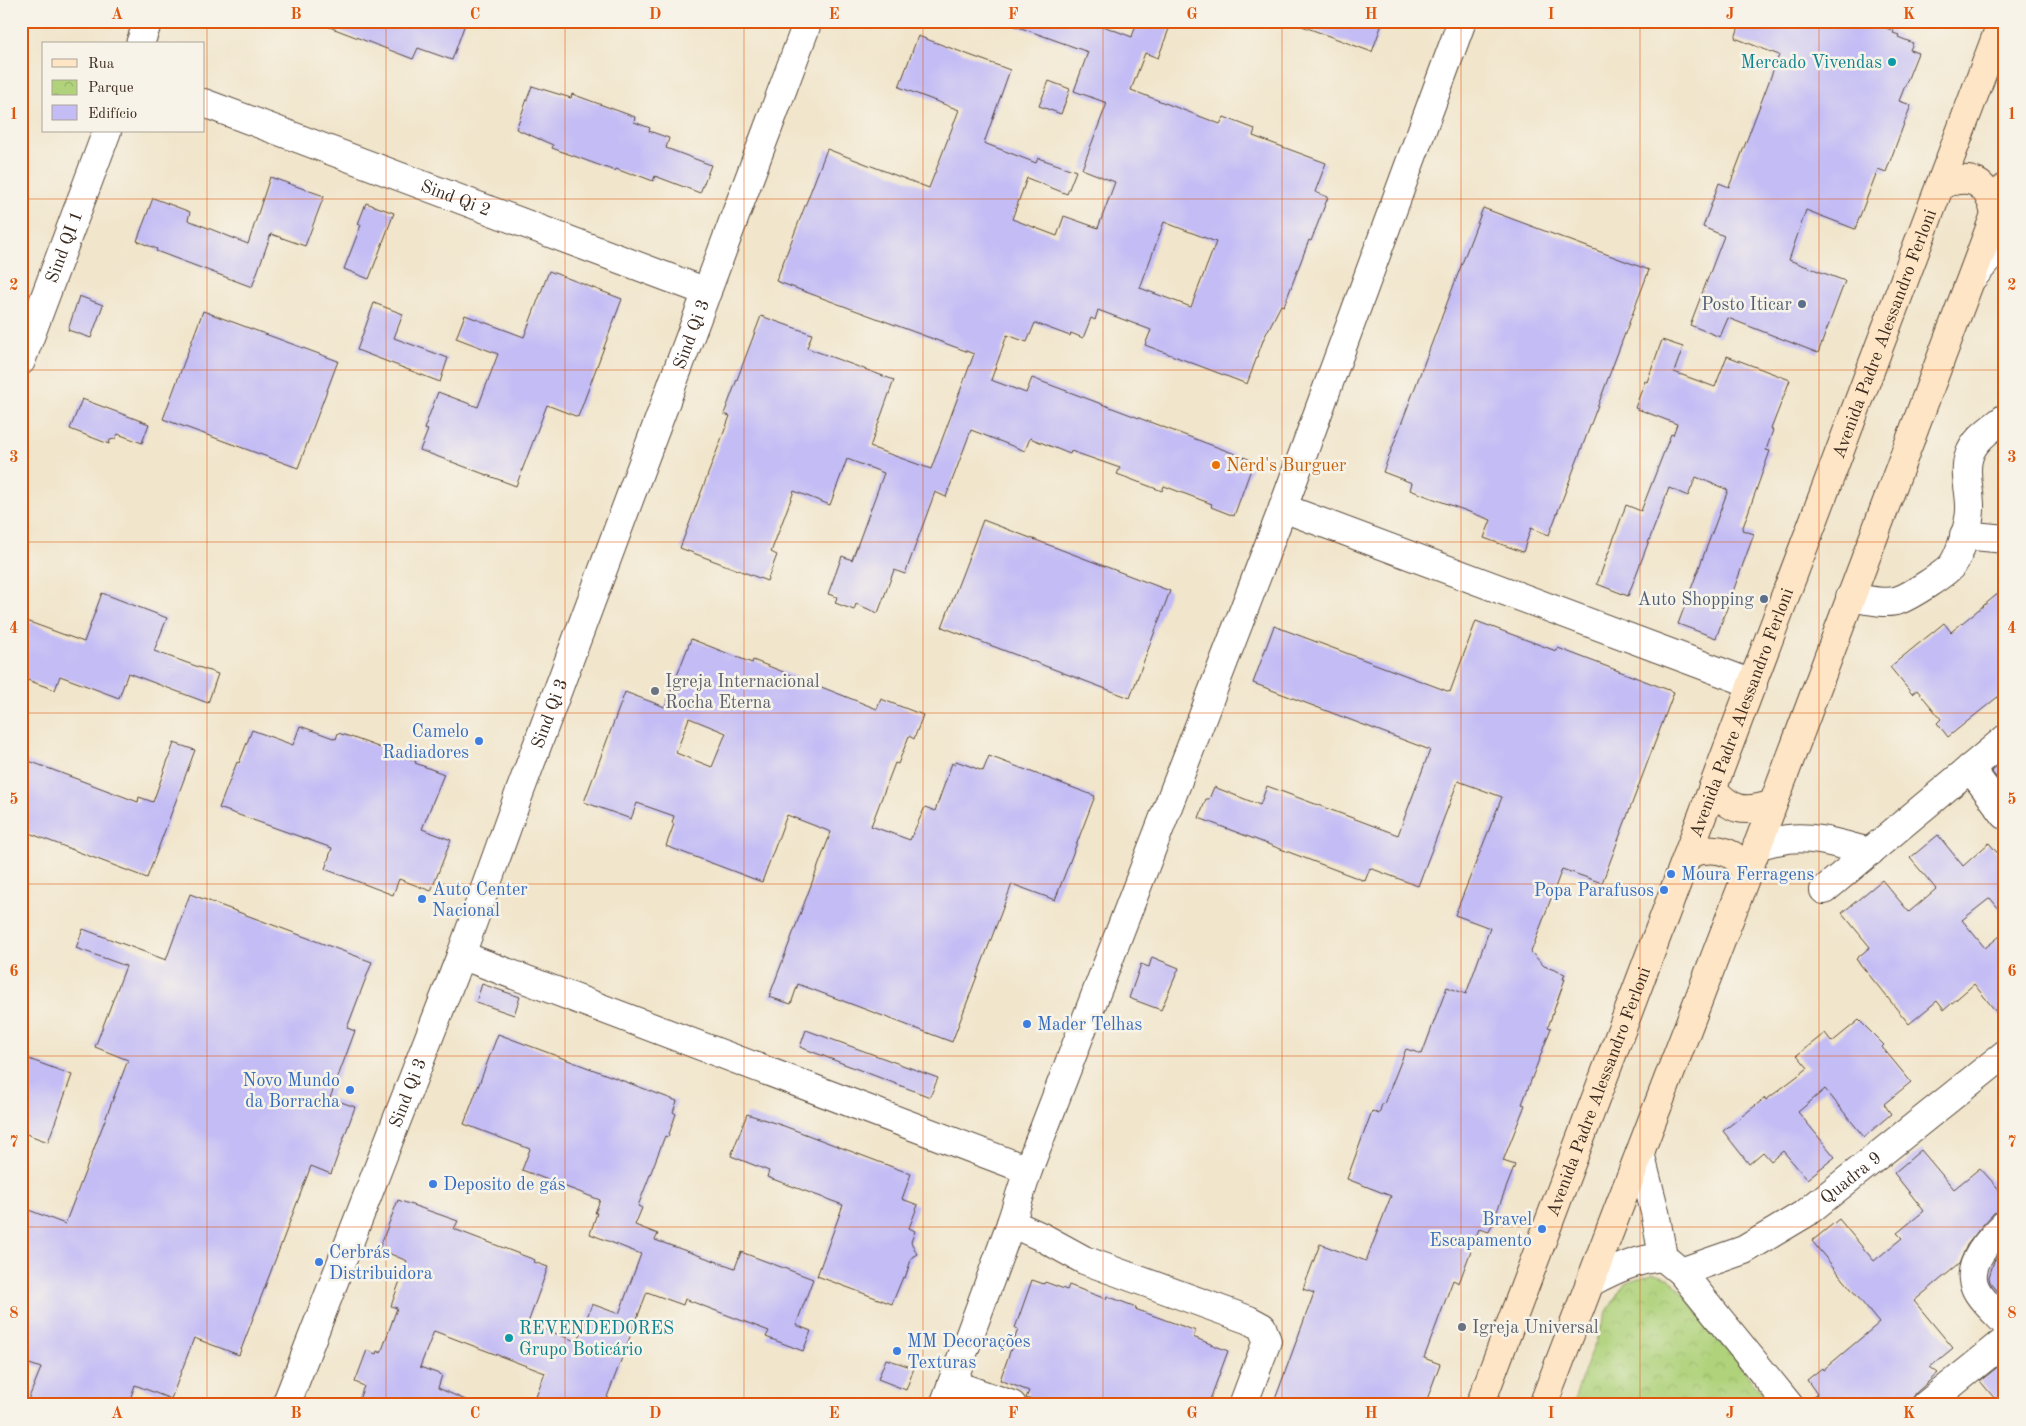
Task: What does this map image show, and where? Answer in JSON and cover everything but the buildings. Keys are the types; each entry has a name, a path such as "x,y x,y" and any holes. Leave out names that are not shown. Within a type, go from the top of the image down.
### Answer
{"main road":[{"name":"Avenida Padre Alessandro Ferloni","path":"1480,1405 2002,21"},
{"path":"1940,184 1956,178 1970,180 1978,184 1986,189 1992,200 1995,213"},
{"path":"1543,1405 1746,876 2005,188"},
{"path":"1712,789 1723,800 1736,808 1752,810 1772,804"},
{"path":"1689,854 1698,850 1720,851 1736,858 1746,876"}],"street":[{"path":"141,42 148,21"},
{"name":"Sind Qi 3","path":"286,1405 461,955 519,794 808,21"},
{"path":"1012,1405 948,1394 1011,1223 1028,1170 1283,508 1462,21"},
{"name":"Sind Qi 2","path":"205,103 706,292"},
{"name":"Sind QI 1","path":"21,361 107,132"},
{"path":"1969,282 2005,240"},
{"path":"1850,597 1876,601 1898,601 1927,584 1953,564 1964,535 1970,510 1967,475 1969,456 1983,435 2005,418"},
{"path":"1283,508 1753,684"},
{"path":"1964,535 2005,539"},
{"path":"1824,890 2005,739"},
{"path":"1970,768 2005,815"},
{"path":"1757,846 1789,838 1833,843 1870,852"},
{"path":"461,955 1028,1170"},
{"name":"Quadra 9","path":"1591,1282 1613,1270 1647,1258 1672,1264 1744,1250 1806,1213 2005,1054"},
{"path":"1640,1153 1655,1212 1672,1264 1789,1405"},
{"path":"1011,1223 1042,1237 1084,1260 1249,1320 1262,1327 1267,1341 1243,1405"},
{"path":"2005,1224 1975,1262 1972,1274 1975,1288 2005,1323"},
{"path":"1926,1405 2005,1341"}],"green space":[{"path":"1654,1273 1670,1278 1772,1405 1572,1405 1606,1313 1625,1283"}],"place":[{"name":"Mercado Vivendas","path":"1892,62"},
{"name":"Posto Iticar","path":"1802,304"},
{"name":"Nerd's Burguer","path":"1216,465"},
{"name":"Auto Shopping","path":"1764,599"},
{"name":"Igreja Internacional Rocha Eterna","path":"655,691"},
{"name":"Camelo Radiadores","path":"479,741"},
{"name":"Moura Ferragens","path":"1671,874"},
{"name":"Popa Parafusos","path":"1664,890"},
{"name":"Auto Center Nacional","path":"422,899"},
{"name":"Mader Telhas","path":"1027,1024"},
{"name":"Novo Mundo da Borracha","path":"350,1090"},
{"name":"Deposito de gás","path":"433,1184"},
{"name":"Bravel Escapamento","path":"1542,1229"},
{"name":"Cerbrás Distribuidora","path":"319,1262"},
{"name":"Igreja Universal","path":"1462,1327"},
{"name":"REVENDEDORES Grupo Boticário","path":"509,1338"},
{"name":"MM Decorações Texturas","path":"897,1351"}]}
